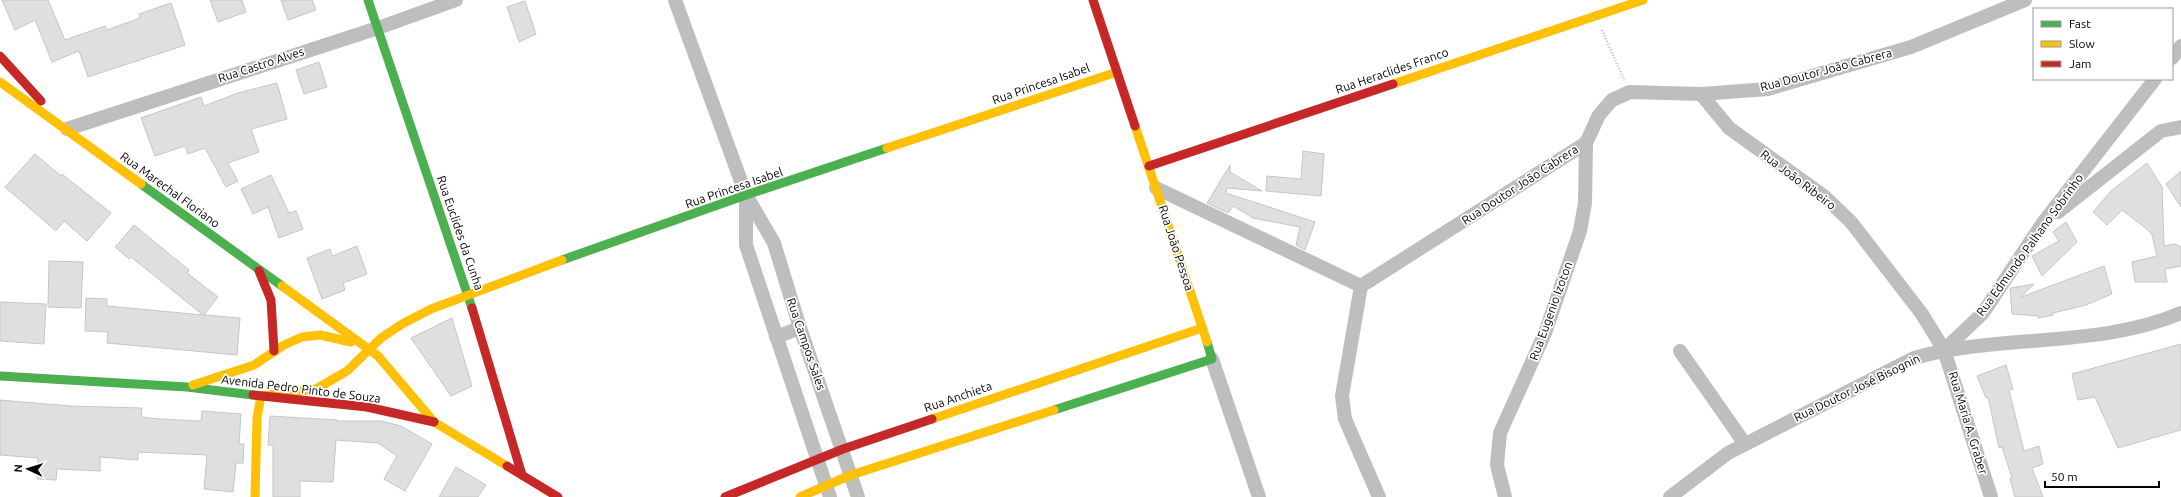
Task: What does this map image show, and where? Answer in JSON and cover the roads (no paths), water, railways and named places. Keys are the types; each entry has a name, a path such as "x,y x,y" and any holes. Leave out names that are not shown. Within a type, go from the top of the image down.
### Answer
{"street":[{"name":"Rua Euclides da Cunha","path":"368,0 468,295 522,475"},
{"name":"Rua Castro Alves","path":"66,129 378,28 456,0"},
{"name":"Rua Campos Sales","path":"676,0 746,195 774,243 800,328 843,449 858,497"},
{"name":"Rua João Pessoa","path":"1092,0 1259,497"},
{"name":"Rua Heraclides Franco","path":"1149,166 1643,0"},
{"name":"Rua Doutor João Cabrera","path":"1361,286 1586,143 1599,115 1612,100 1630,92 1701,94 1768,89 1910,47 2025,0"},
{"path":"2173,57 2181,46"},
{"name":"Rua Marechal Floriano","path":"0,56 66,129"},
{"name":"Rua Princesa Isabel","path":"261,396 316,389 347,371 369,349 402,324 431,309 506,280 746,195 1117,72"},
{"name":"Rua Edmundo Palhano Sobrinho","path":"1944,350 1983,313 2042,224 2154,80"},
{"name":"Rua Marechal Floriano","path":"0,82 259,271 369,349"},
{"name":"Rua João Ribeiro","path":"1701,94 1729,128 1825,197 1851,222 1922,314 1944,350"},
{"path":"2042,224 2161,131 2181,127"},
{"name":"Rua Eugenio Izoton","path":"1505,497 1497,465 1500,433 1545,333 1580,231 1585,203 1586,143"},
{"path":"1156,188 1361,286 1342,396 1345,419 1379,497"},
{"name":"Rua Campos Sales","path":"746,195 746,245 828,491"},
{"path":"259,271 271,300 274,351"},
{"name":"Rua Doutor José Bisognin","path":"1670,497 1728,453 1914,358 1944,350 2117,331 2165,320 2181,313"},
{"path":"776,337 800,328"},
{"name":"Rua Anchieta","path":"725,497 843,449 1020,394 1202,328"},
{"name":"Avenida Pedro Pinto de Souza","path":"187,387 247,368 263,360 274,351 296,338 313,333 337,336 369,349 434,422 558,497"},
{"name":"Rua Maria A. Graber","path":"1944,350 1991,497"},
{"path":"1680,351 1745,444"},
{"path":"800,497 828,491 851,475 1027,415 1212,359"},
{"name":"Avenida Pedro Pinto de Souza","path":"0,376 187,387 367,407 434,422"},
{"path":"255,497 256,418 261,396"}]}
